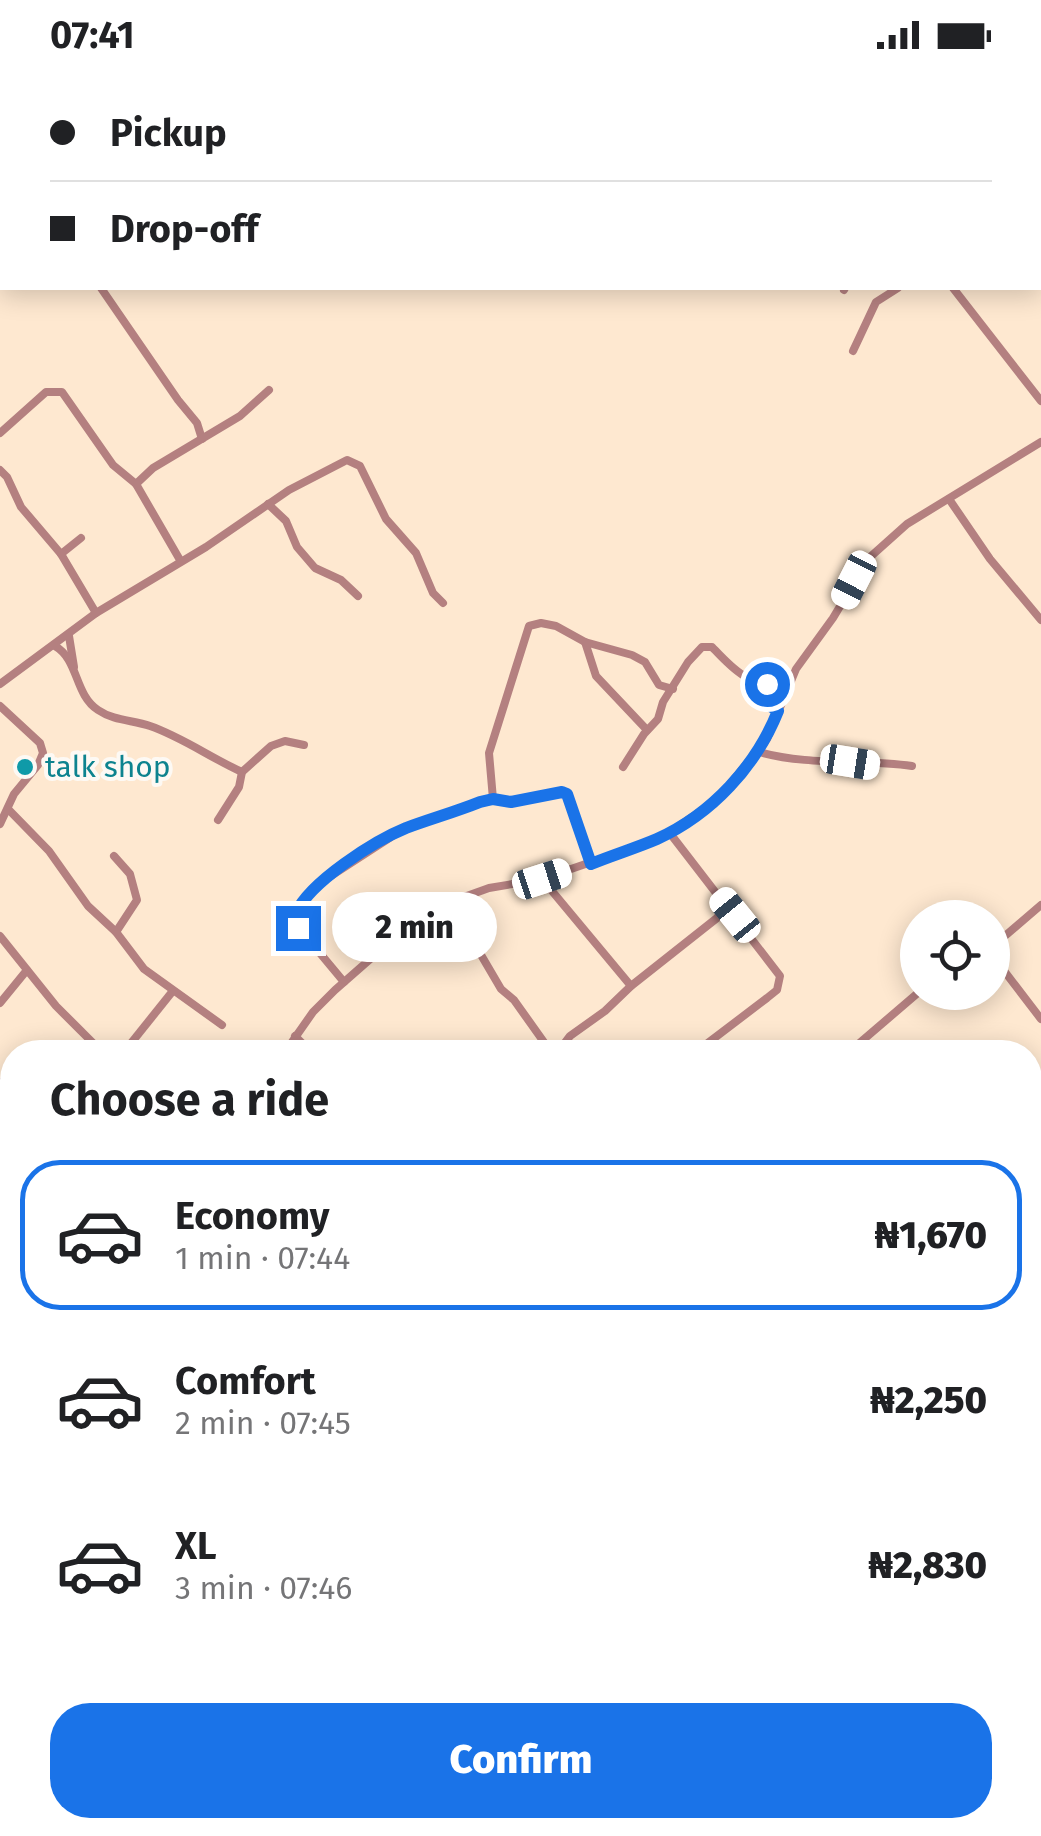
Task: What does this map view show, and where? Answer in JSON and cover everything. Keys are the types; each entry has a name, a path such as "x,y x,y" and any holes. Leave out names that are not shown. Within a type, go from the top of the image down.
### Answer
{"street":[{"path":"101,290 195,420 202,439"},
{"path":"852,351 876,302 895,290"},
{"path":"955,290 1041,401"},
{"path":"0,434 46,392 58,390 113,466 136,484 180,560"},
{"path":"136,484 153,468 250,408 270,390"},
{"path":"623,767 658,719 663,702 688,662 707,646 753,682 784,682 832,618 869,558 907,524 1041,442"},
{"path":"0,684 96,614 268,504 336,464 352,460 363,471 386,520 416,554 432,593 443,603"},
{"path":"0,472 20,507 61,554 96,614"},
{"path":"949,498 990,559 1041,620"},
{"path":"268,504 286,521 297,546 315,568 341,580 358,596"},
{"path":"61,554 82,538"},
{"path":"493,799 489,753 514,677 524,617"},
{"path":"524,632 533,624 546,623 585,642 619,650 640,659 659,685 673,689"},
{"path":"69,636 80,688 98,710 152,726 242,772"},
{"path":"585,642 596,676 647,730"},
{"path":"55,646 74,667"},
{"path":"293,1040 313,1012 344,982 376,954 450,902 488,888 542,879 661,838 716,800 759,752 802,659"},
{"path":"753,682 766,703 778,711"},
{"path":"0,706 40,742 42,753 38,765 14,794 0,824"},
{"path":"218,820 239,788 242,772 278,742 304,745"},
{"path":"759,752 789,760 912,766"},
{"path":"344,982 295,920 300,904 367,850 402,830 493,799 511,802 554,792 567,794 591,864"},
{"path":"8,808 49,850 88,906 116,932 144,970 222,1025"},
{"path":"668,832 778,970 780,984 767,998 712,1040"},
{"path":"114,856 130,874 137,900 116,932"},
{"path":"542,879 631,986"},
{"path":"566,1040 719,916 720,896"},
{"path":"450,902 501,990 514,1000 546,1040"},
{"path":"1010,932 1041,905"},
{"path":"438,911 458,918"},
{"path":"719,916 735,915"},
{"path":"0,936 56,1006 90,1040"},
{"path":"0,1003 27,970"},
{"path":"1010,978 1041,1019"},
{"path":"134,1040 172,992"},
{"path":"863,1040 900,1008"},
{"path":"296,1036 300,1040"}],"place":[{"name":"talk shop","path":"25,767"}],"route":[{"path":"298,928 296,913 308,894 367,850 402,830 480,802 511,802 554,792 567,794 591,864 661,838 716,800 756,757 778,711 758,694 753,682 767,684"}]}
